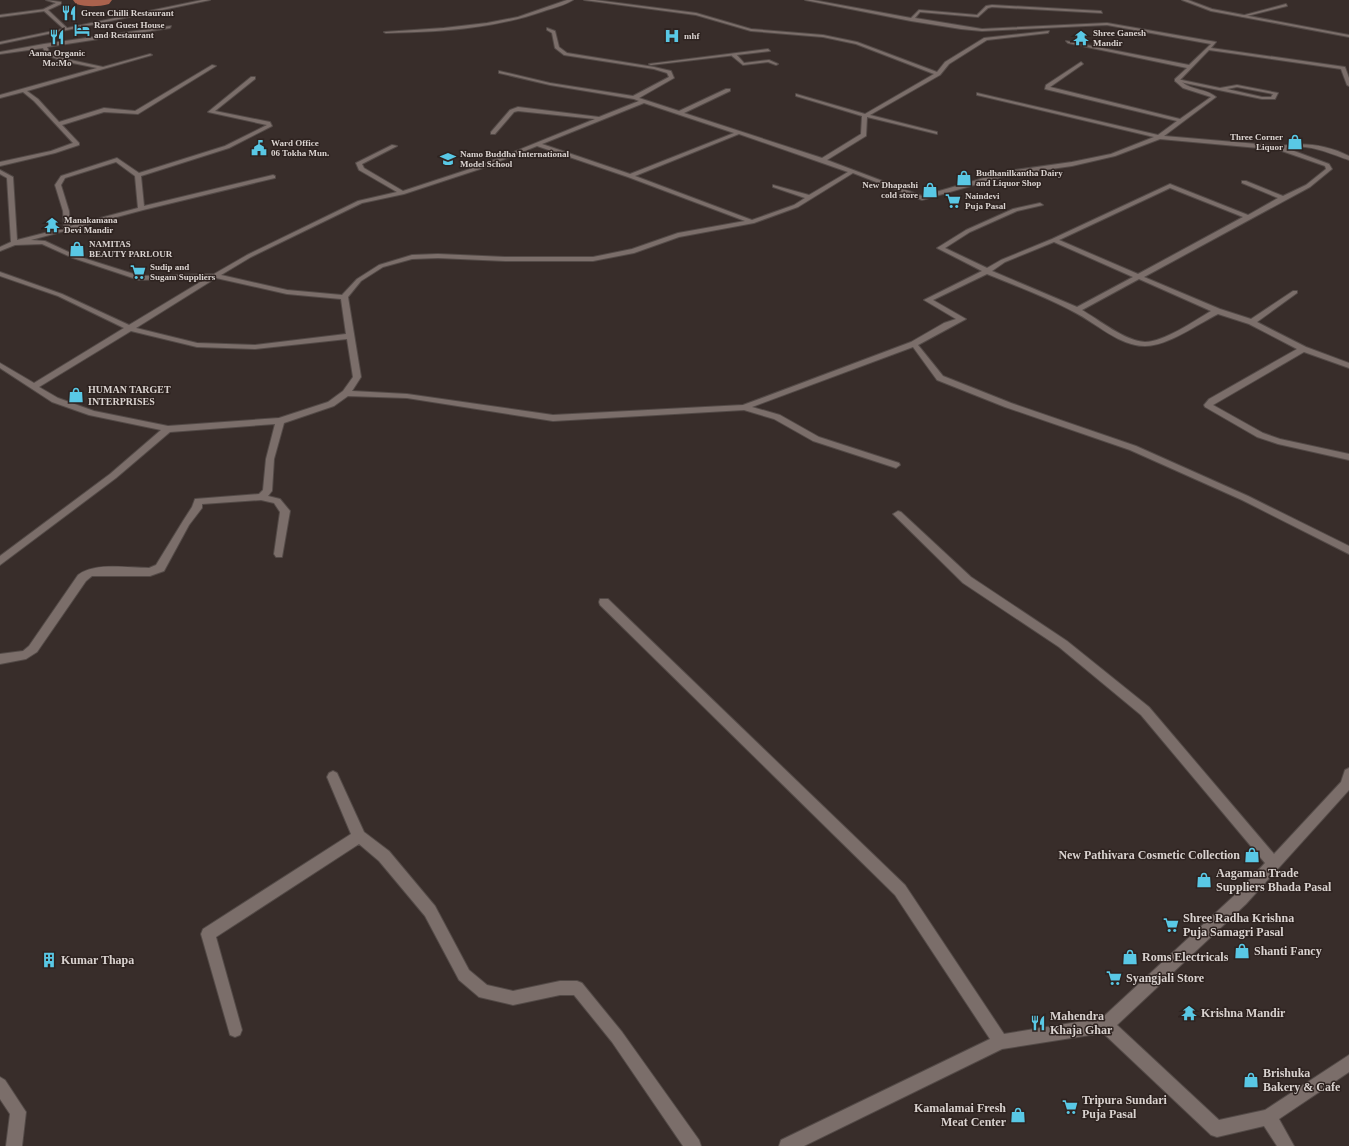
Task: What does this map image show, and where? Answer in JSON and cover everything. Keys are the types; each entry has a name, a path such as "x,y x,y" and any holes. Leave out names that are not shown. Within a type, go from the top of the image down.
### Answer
{"street":[{"path":"0,16 44,10 60,3 48,0"},
{"path":"0,43 208,0"},
{"path":"386,32 468,28 533,14 571,0"},
{"path":"586,0 696,14 751,30 823,36 830,39 855,42 938,74"},
{"path":"807,0 910,20 982,30 1107,24 1214,43 1177,80"},
{"path":"1184,0 1200,7 1349,36"},
{"path":"1243,16 1286,4"},
{"path":"910,20 922,11 978,16 987,7 992,6 1101,12"},
{"path":"44,10 66,29"},
{"path":"865,116 938,74 947,63 986,39 1056,32 1066,25"},
{"path":"0,53 44,45 170,27"},
{"path":"548,29 554,32 558,48 566,54 663,70 668,72 672,77 642,92 636,96 636,98"},
{"path":"1068,42 1190,67"},
{"path":"44,45 48,54 64,60 104,68"},
{"path":"1208,49 1343,66 1349,85"},
{"path":"641,66 768,50"},
{"path":"0,97 150,55"},
{"path":"734,55 743,64 769,61 776,64"},
{"path":"1081,63 1048,85 1047,88 1182,121"},
{"path":"58,124 104,110 136,113 214,66"},
{"path":"501,72 550,84 636,98 642,102 740,132 823,160 922,198 1008,172 1072,164 1113,155 1159,137 1214,97 1210,94 1183,87 1177,80"},
{"path":"138,175 227,147 270,126 268,123 212,112 253,78"},
{"path":"1177,80 1269,99 1273,98 1276,94 1237,86 1221,89"},
{"path":"0,164 53,152 77,144 36,100 23,90"},
{"path":"679,113 728,90"},
{"path":"979,94 1135,130 1159,137 1236,146 1280,148 1297,145 1310,146 1325,148 1349,158"},
{"path":"798,96 865,116 936,133"},
{"path":"33,387 249,256 360,202 402,193 480,167 642,102"},
{"path":"492,133 512,111 518,109 599,119"},
{"path":"823,160 864,135 865,116"},
{"path":"630,176 740,132"},
{"path":"536,144 630,176 752,222"},
{"path":"394,146 359,163 362,169 402,193"},
{"path":"1077,310 1283,198 1308,186 1329,167 1280,148"},
{"path":"68,229 66,211 58,185 63,177 117,160 138,175 141,209"},
{"path":"344,297 359,280 381,266 412,257 438,256 505,260 593,259 634,251 678,235 752,222 796,206 853,171"},
{"path":"0,172 10,177 14,243"},
{"path":"0,249 14,243 141,209 273,177"},
{"path":"1244,182 1283,198"},
{"path":"775,186 811,198"},
{"path":"346,393 407,396 553,418 744,408 914,344 947,325 962,319 928,300 987,271 1003,261 1054,240 1170,186 1248,217"},
{"path":"1040,206 1015,210 968,231 940,248 987,271 1077,310 1128,339 1144,344 1156,343 1217,311"},
{"path":"1054,240 1217,311 1252,322 1303,349 1349,366"},
{"path":"14,243 43,242 75,257 139,278 215,276 287,292 344,297"},
{"path":"0,274 60,295 128,328 196,345 255,348 350,336"},
{"path":"1252,322 1295,292"},
{"path":"0,365 55,400 92,413 168,430 280,421 331,404 346,393 357,377 344,297"},
{"path":"914,344 940,378 1008,405 1133,448 1252,502 1349,550"},
{"path":"1303,349 1212,400 1208,405 1260,435 1278,441 1349,457"},
{"path":"744,408 777,417 816,439 896,466"},
{"path":"261,497 267,491 270,459 280,421"},
{"path":"0,561 107,481 168,430"},
{"path":"0,660 26,655 33,649 82,578 88,573 94,571 150,572 160,568 186,523 197,508 198,501 261,497 277,501 285,511 279,554"},
{"path":"898,514 967,580 1063,644 1145,711 1273,863"},
{"path":"604,602 900,890 1001,1042"},
{"path":"787,1146 1001,1042 1106,1025 1241,899 1346,785 1349,774"},
{"path":"333,777 359,836 384,856 430,910 464,975 484,992 513,998 560,988 577,988 617,1037 693,1146"},
{"path":"235,1030 208,934 359,836"},
{"path":"1106,1025 1217,1129 1268,1117 1349,1063"},
{"path":"0,1085 18,1112 14,1146"},
{"path":"1268,1117 1286,1146"}],"waterway":[{"path":"83,0 102,0"}],"place":[{"name":"Green Chilli Restaurant","path":"69,13"},
{"name":"Rara Guest House and Restaurant","path":"82,30"},
{"name":"mhf","path":"672,36"},
{"name":"Aama Organic Mo:Mo","path":"57,37"},
{"name":"Shree Ganesh Mandir","path":"1081,38"},
{"name":"Three Corner Liquor","path":"1295,142"},
{"name":"Ward Office 06 Tokha Mun.","path":"259,148"},
{"name":"Namo Buddha International Model School","path":"448,159"},
{"name":"Budhanilkantha Dairy and Liquor Shop","path":"964,178"},
{"name":"New Dhapashi cold store","path":"930,190"},
{"name":"Naindevi Puja Pasal","path":"953,201"},
{"name":"Manakamana Devi Mandir","path":"52,225"},
{"name":"NAMITAS BEAUTY PARLOUR","path":"77,249"},
{"name":"Sudip and Sugam Suppliers","path":"138,272"},
{"name":"HUMAN TARGET INTERPRISES","path":"76,395"},
{"name":"New Pathivara Cosmetic Collection","path":"1252,855"},
{"name":"Aagaman Trade Suppliers Bhada Pasal","path":"1204,880"},
{"name":"Shree Radha Krishna Puja Samagri Pasal","path":"1171,925"},
{"name":"Shanti Fancy","path":"1242,951"},
{"name":"Roms Electricals","path":"1130,957"},
{"name":"Kumar Thapa","path":"49,960"},
{"name":"Syangjali Store","path":"1114,978"},
{"name":"Krishna Mandir","path":"1189,1013"},
{"name":"Mahendra Khaja Ghar","path":"1038,1023"},
{"name":"Brishuka Bakery & Cafe","path":"1251,1080"},
{"name":"Tripura Sundari Puja Pasal","path":"1070,1107"},
{"name":"Kamalamai Fresh Meat Center","path":"1018,1115"}]}
